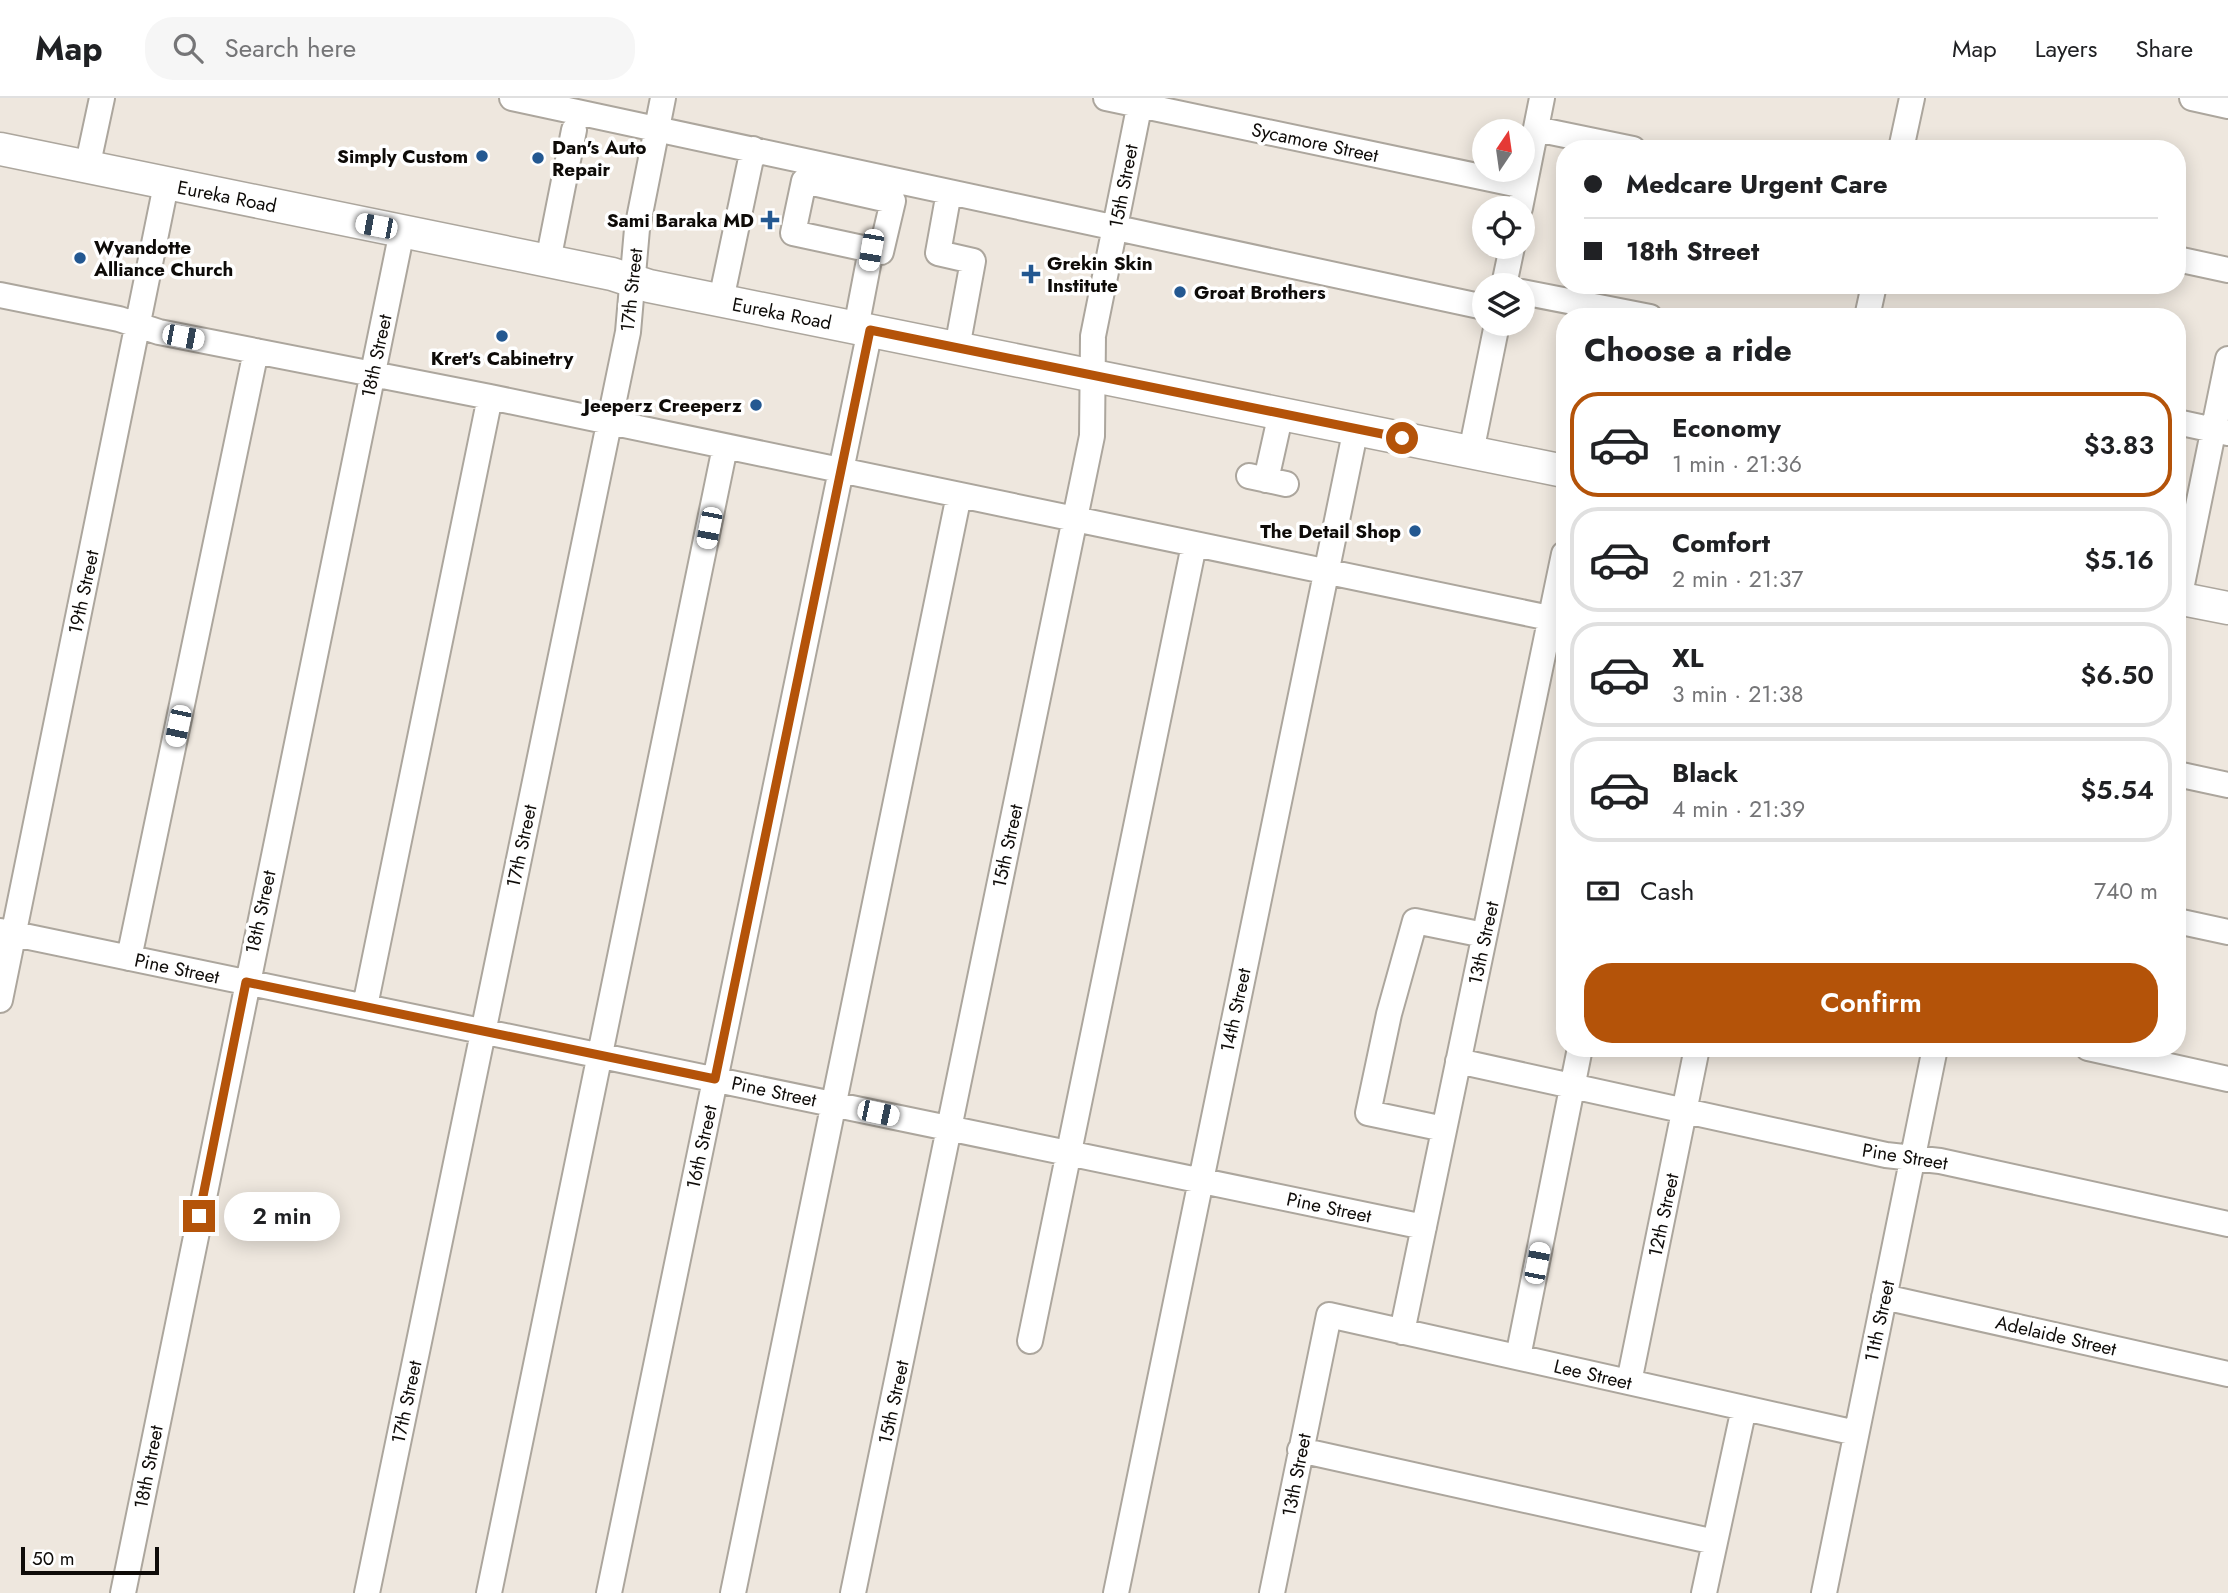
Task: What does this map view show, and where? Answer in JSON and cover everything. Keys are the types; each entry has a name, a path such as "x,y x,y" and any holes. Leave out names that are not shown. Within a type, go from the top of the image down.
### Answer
{"main road":[{"name":"Eureka Road","path":"0,149 548,261 633,279 649,286 1556,469"},
{"path":"2186,600 2228,608"}],"street":[{"path":"87,168 102,98"},
{"path":"512,98 753,149 848,180 893,201 881,252 871,250 793,233 804,181 848,180 949,192 1472,304"},
{"name":"17th Street","path":"367,1593 628,332 637,229 663,98"},
{"name":"Sycamore Street","path":"1106,98 1141,102 1518,196"},
{"path":"1522,196 1542,98"},
{"path":"1903,140 1912,98"},
{"path":"2192,98 2228,106"},
{"name":"15th Street","path":"853,1593 1094,425 1093,336 1141,102"},
{"path":"1536,129 1589,140"},
{"path":"548,261 575,130"},
{"path":"721,300 753,149"},
{"name":"19th Street","path":"0,1000 7,932 166,185"},
{"path":"949,192 938,253 973,261 957,348"},
{"name":"18th Street","path":"123,1593 246,982 402,231"},
{"name":"16th Street","path":"609,1593 841,472 863,329 871,250"},
{"path":"2186,262 2228,270"},
{"path":"0,295 119,319 137,327 490,397 1325,573 1556,619"},
{"path":"1535,295 1604,308"},
{"path":"1471,452 1495,336"},
{"path":"129,958 256,351"},
{"path":"2186,566 2220,431 2228,359"},
{"path":"365,1006 490,397"},
{"path":"1267,480 1281,413"},
{"path":"2186,424 2220,431"},
{"name":"14th Street","path":"1116,1593 1356,428"},
{"path":"489,1593 725,447"},
{"path":"733,1593 959,495"},
{"path":"1234,541 1271,549"},
{"path":"1030,1341 1194,545"},
{"name":"13th Street","path":"1402,1332 1484,935 1556,623"},
{"path":"2186,776 2228,785"},
{"path":"1444,1129 1368,1113 1389,1014 1415,921 1484,935"},
{"path":"2186,924 2228,932"},
{"name":"Pine Street","path":"7,932 1424,1227"},
{"path":"1518,1357 1578,1057"},
{"name":"12th Street","path":"1629,1382 1695,1057"},
{"name":"11th Street","path":"1824,1593 1933,1057"},
{"path":"2129,1057 2228,1079"},
{"name":"Pine Street","path":"1458,1061 1684,1111 1913,1158 1940,1161 2228,1224"},
{"name":"Adelaide Street","path":"1884,1297 2228,1374"},
{"name":"13th Street","path":"1272,1593 1329,1315"},
{"name":"Lee Street","path":"1329,1315 1856,1433"},
{"path":"1704,1593 1744,1408"},
{"path":"1300,1450 1715,1542"}],"place":[{"name":"Simply Custom","path":"482,156"},
{"name":"Dan's Auto Repair","path":"538,158"},
{"name":"Sami Baraka MD","path":"770,220"},
{"name":"Wyandotte Alliance Church","path":"80,258"},
{"name":"Grekin Skin Institute","path":"1031,274"},
{"name":"Groat Brothers","path":"1180,292"},
{"name":"Kret's Cabinetry","path":"502,336"},
{"name":"Jeeperz Creeperz","path":"756,405"},
{"name":"The Detail Shop","path":"1415,531"}],"route":[{"path":"199,1216 246,982 715,1079 870,330 1402,438"}]}
